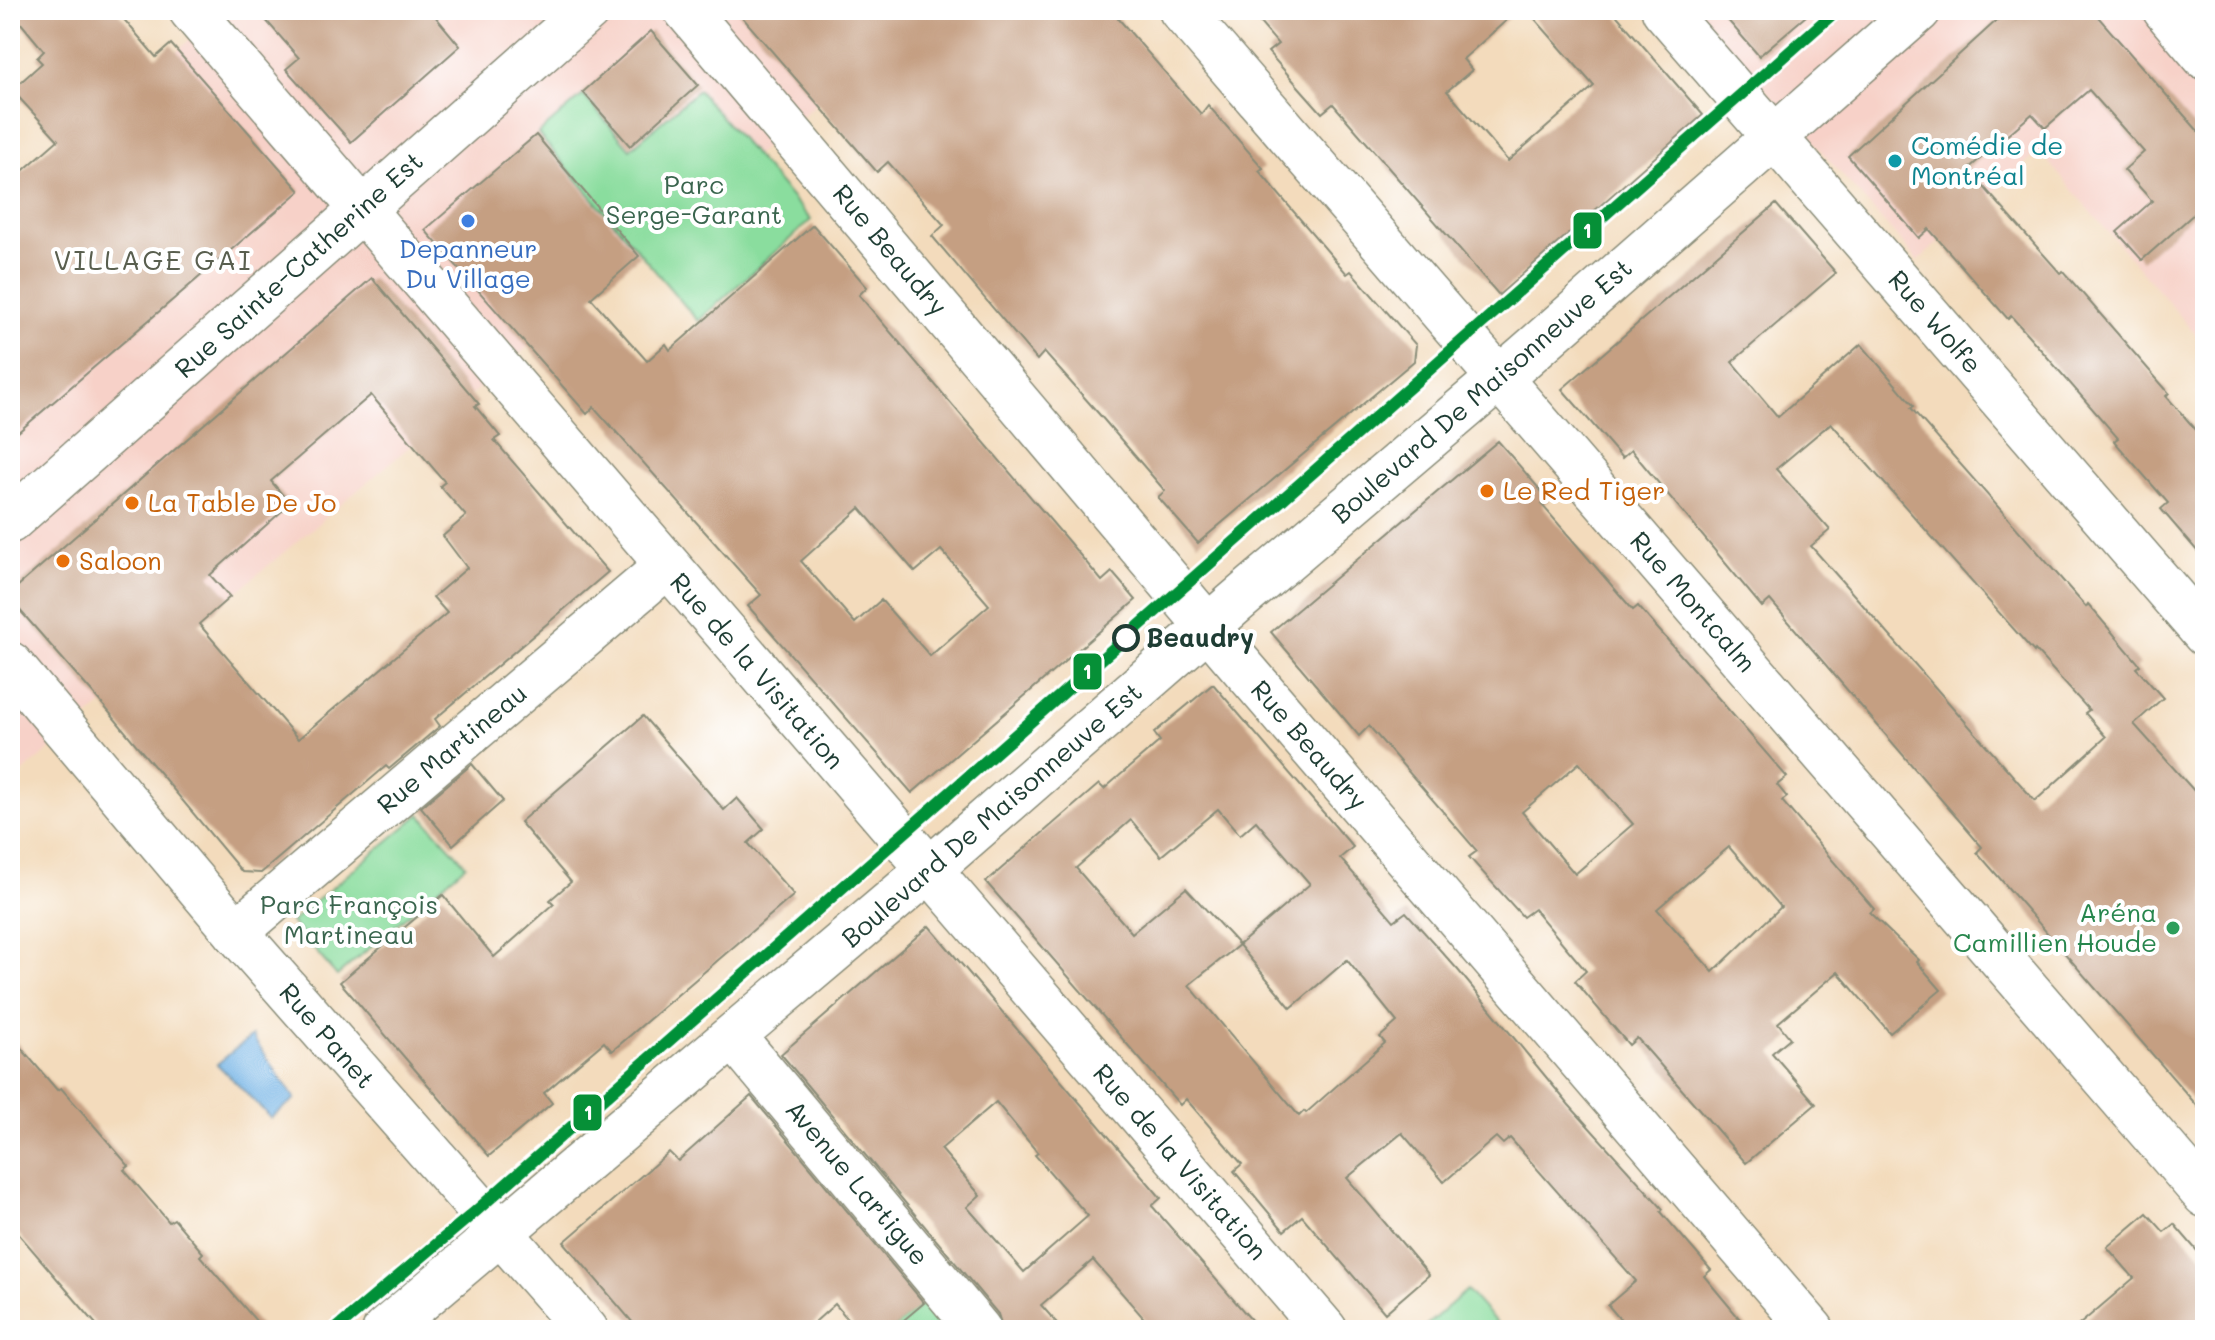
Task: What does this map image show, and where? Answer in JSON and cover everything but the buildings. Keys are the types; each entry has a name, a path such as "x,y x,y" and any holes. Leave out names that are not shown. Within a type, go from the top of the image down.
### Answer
{"street":[{"name":"Rue de la Visitation","path":"191,10 1325,1330"},
{"name":"Rue Sainte-Catherine Est","path":"10,521 588,10"},
{"name":"Rue Beaudry","path":"686,10 1812,1330"},
{"name":"Rue Montcalm","path":"1181,10 2205,1195"},
{"name":"Rue Wolfe","path":"1664,10 2205,634"},
{"name":"Boulevard De Maisonneuve Est","path":"385,1330 929,870 1919,10"},
{"path":"2165,10 2205,57"},
{"name":"Rue Martineau","path":"236,932 667,566"},
{"name":"Rue Panet","path":"10,664 236,932 586,1330"},
{"name":"Avenue Lartigue","path":"734,1037 979,1330"}],"shaded area":[{"path":"224,10 928,10 10,783 10,195"},
{"path":"1696,10 2205,10 2205,345 2039,151 1918,261"}],"green space":[{"name":"Parc Serge-Garant","path":"698,90 811,220 698,321 538,134 583,95 630,149"},
{"name":"Parc François Martineau","path":"420,814 466,865 337,976 291,922"},
{"path":"1467,1290 1503,1330 1421,1330"},
{"path":"930,1297 958,1330 892,1330"}],"water":[{"path":"252,1036 295,1099 271,1118 217,1064"}],"transit line":[{"name":"1","path":"335,1330 476,1211 1837,10"}],"place":[{"name":"Comédie de Montréal","path":"1895,161"},
{"name":"Depanneur Du Village","path":"468,221"},
{"name":"Le Red Tiger","path":"1487,491"},
{"name":"La Table De Jo","path":"132,503"},
{"name":"Saloon","path":"63,561"},
{"name":"Beaudry","path":"1126,638"},
{"name":"Aréna Camillien Houde","path":"2173,928"}],"district":[{"name":"VILLAGE GAI","path":"153,260"}]}
